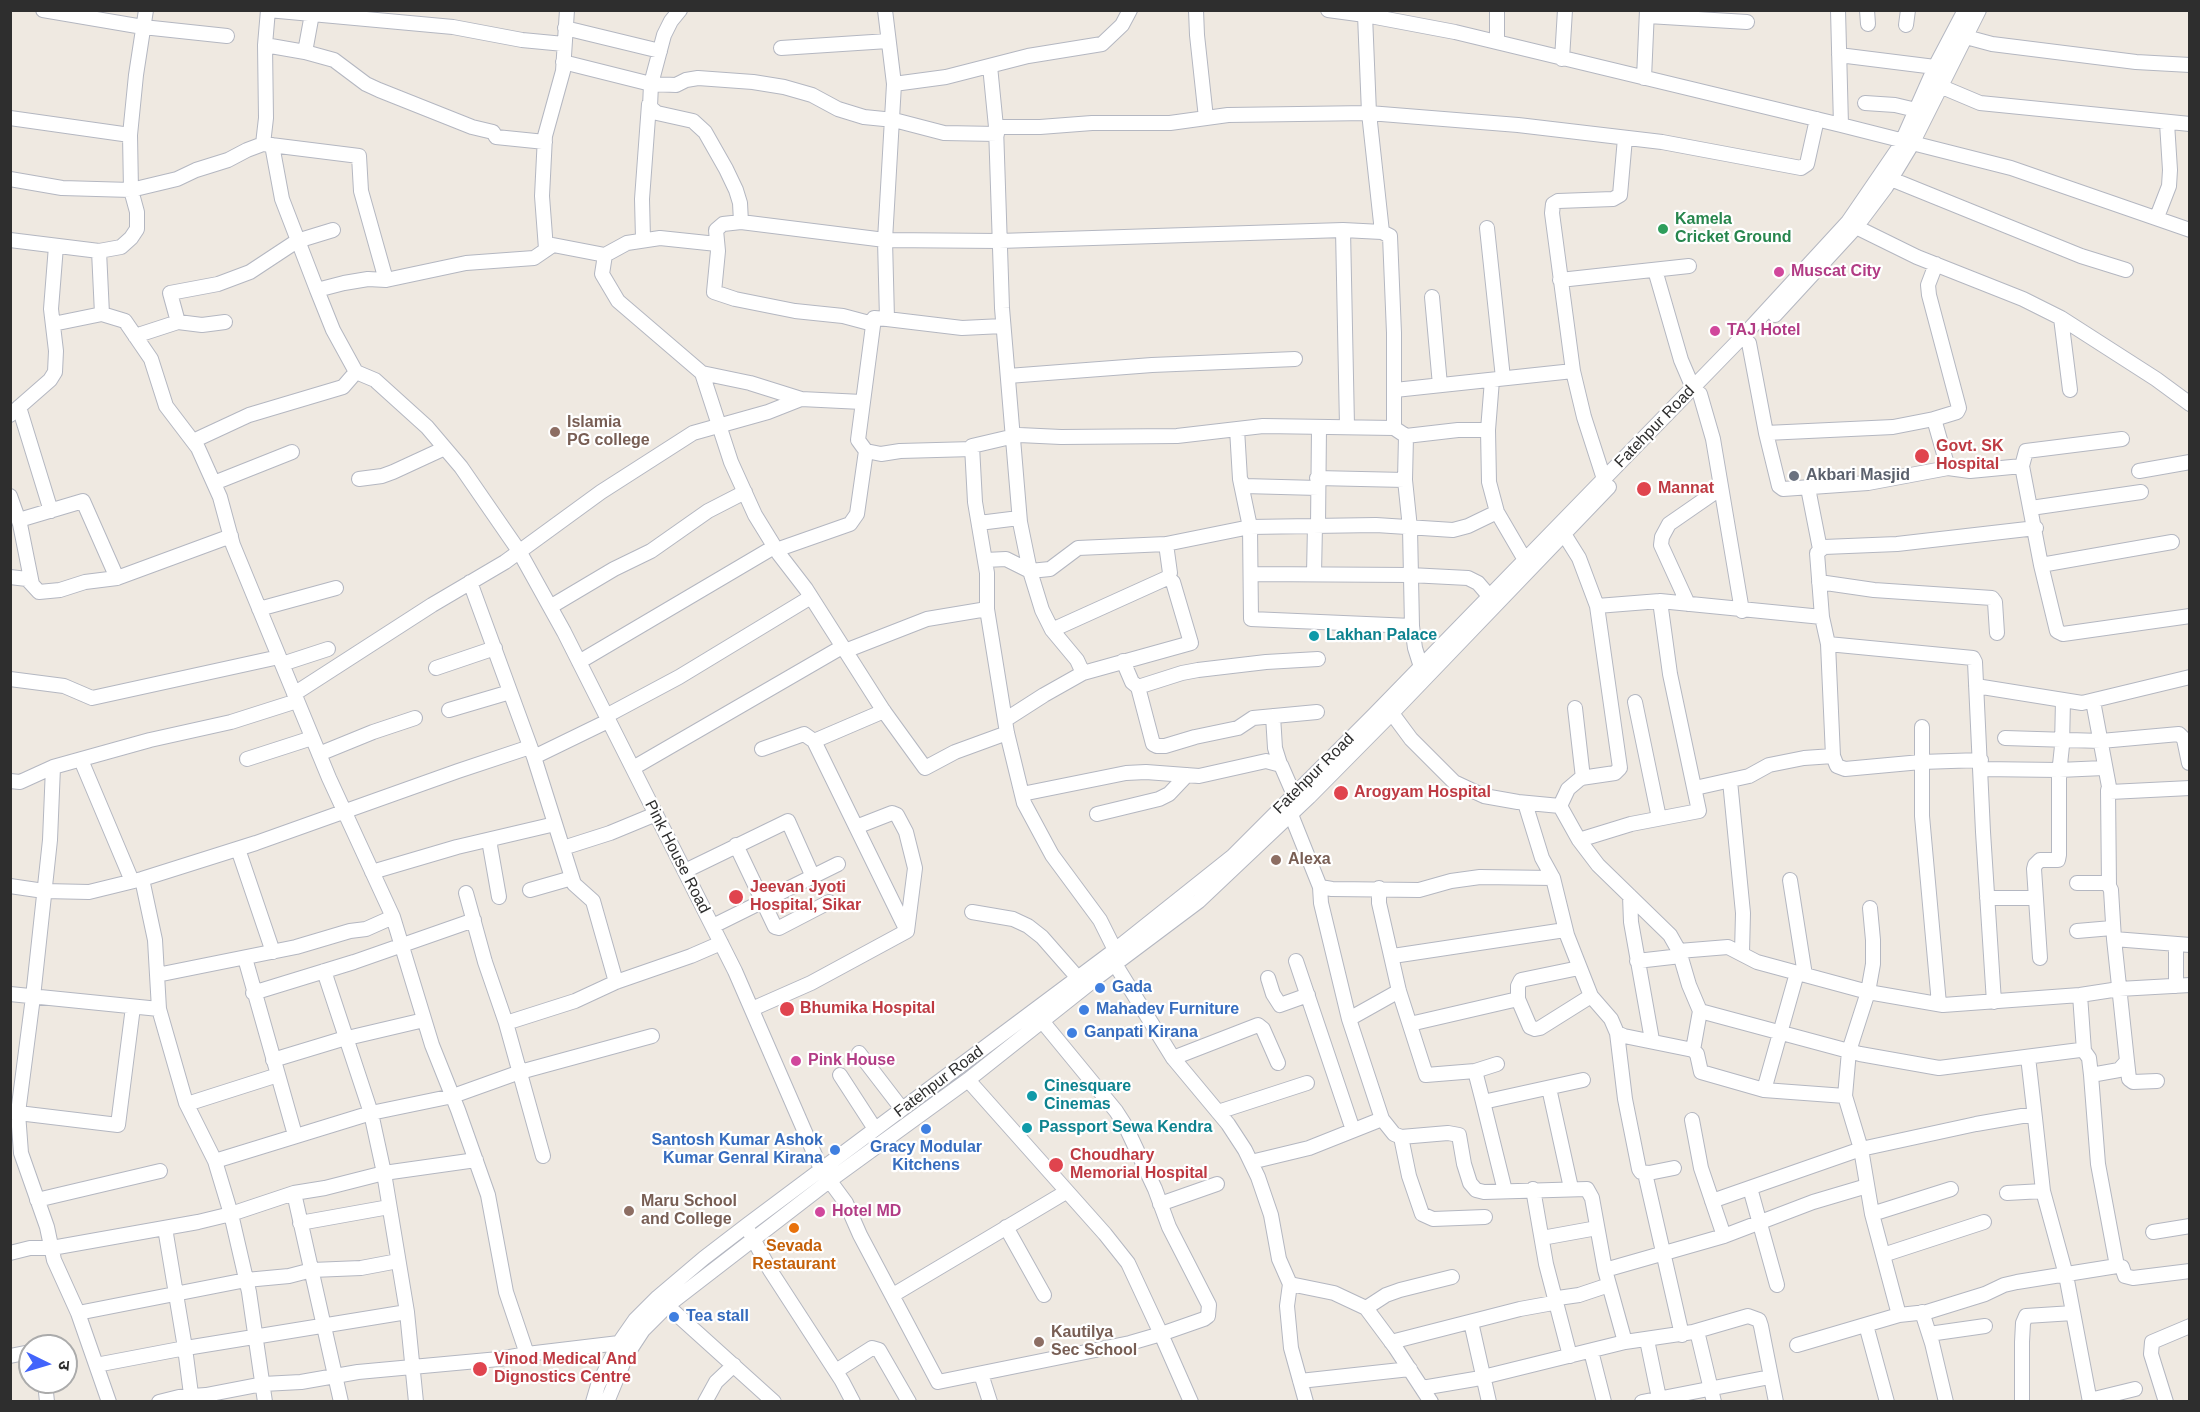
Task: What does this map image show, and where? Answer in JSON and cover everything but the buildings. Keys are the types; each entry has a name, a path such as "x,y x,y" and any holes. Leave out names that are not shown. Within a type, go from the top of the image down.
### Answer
{"street":[{"path":"43,10 143,27 227,36"},
{"path":"10,240 99,251 121,247 137,229 137,212 131,190 130,135 146,10"},
{"path":"193,441 249,415 343,387 356,372 333,330 297,241 267,145 265,45 268,10 312,14 369,15 522,40 564,44"},
{"path":"317,290 368,279 386,280 466,263 534,258 543,254 546,249 542,195 545,142 563,62 567,10"},
{"path":"643,239 642,200 651,84 668,27 680,10"},
{"path":"885,10 894,84 894,120 887,187 880,322 862,402 858,440 866,451 881,454 900,451 973,449"},
{"path":"894,84 946,77 1028,56 1102,44 1122,24 1130,10"},
{"path":"1196,10 1206,118"},
{"path":"1328,10 1349,11 1455,32 2011,168 2190,230"},
{"path":"1497,10 1497,42"},
{"path":"1562,59 1565,10"},
{"path":"1838,10 1841,125"},
{"path":"1906,25 1908,10"},
{"name":"Fatehpur Road","path":"593,1401 598,1385 619,1343 635,1320 662,1302 747,1225 825,1175 875,1129 1078,978 1115,957 1233,856 1389,709 1421,667 1526,560 1581,509 1604,479 1696,391 1848,222 1907,142 1916,110 1935,67 1965,10"},
{"path":"1290,804 1389,709 1564,534 1581,509 1696,391 1749,343 1856,227 1891,179 1907,142 1942,87 1979,10"},
{"path":"305,52 312,14"},
{"path":"1644,78 1647,14 1747,22"},
{"path":"1365,15 1369,113 1382,232"},
{"path":"566,28 660,51"},
{"path":"1966,37 1992,44 2136,62 2190,65"},
{"path":"782,48 888,41"},
{"path":"265,45 334,60 366,84 464,124 493,132 496,137 545,142"},
{"path":"1839,55 1935,67"},
{"path":"563,62 651,84 671,85 698,78 784,87 812,94 847,113 894,120 944,133 1092,123 1170,123 1228,115 1369,113 1507,124 1662,142 1801,168 1807,164 1817,119"},
{"path":"990,66 996,130 1004,326 1020,518 1030,571 1042,610 1052,630 1077,660 1083,673"},
{"path":"1942,87 1980,103 2190,124"},
{"path":"1865,103 1894,105 1916,110"},
{"path":"649,104 654,112 693,121 705,132 732,179 740,203 741,222"},
{"path":"10,118 130,135"},
{"path":"2157,217 2169,186 2167,123"},
{"path":"1604,479 1584,417 1573,371 1552,213 1553,204 1558,201 1613,199 1620,195 1625,138"},
{"path":"10,179 62,188 131,190 177,179 267,145 359,156 361,191 386,280"},
{"path":"1891,179 2081,256 2126,270"},
{"path":"1004,326 962,328 880,322 795,311 735,299 714,292 716,230 723,224 741,222 885,240 999,241 1343,230 1382,232 1390,236 1394,428"},
{"path":"1856,227 2061,318 2156,379 2190,404"},
{"path":"1487,228 1497,379 1488,430 1489,482 1497,512 1526,560"},
{"path":"178,322 170,293 218,284 250,272 297,241 333,230"},
{"path":"1343,230 1347,426"},
{"path":"546,249 558,246 604,255 627,243 643,239 684,239 717,244"},
{"path":"51,511 15,411 50,380 55,372 56,351 51,297 56,246"},
{"path":"99,251 102,314"},
{"path":"604,255 602,274 618,301 702,373 750,383 801,399 862,402"},
{"path":"1766,433 1893,426 1957,412 1959,408 1929,295 1928,285 1936,264"},
{"path":"1560,280 1689,266"},
{"path":"1655,270 1681,360 1696,391 1713,439 1742,611"},
{"path":"1432,297 1440,386"},
{"path":"53,324 102,314 125,321 151,359 166,406 198,448 220,497 231,536 312,738 393,917 424,1020 488,1195 506,1292 527,1353"},
{"path":"2061,318 2070,390"},
{"path":"135,336 178,322 202,325 225,322"},
{"path":"1749,343 1766,433 1779,486 1783,489 1868,483 1948,468 1970,471 2022,466"},
{"path":"1008,376 1152,365 1294,359"},
{"path":"1395,390 1573,371"},
{"name":"Pink House Road","path":"356,372 375,380 427,427 460,466 519,551 579,662 721,943 825,1175 846,1203 860,1235 938,1382 981,1374"},
{"path":"702,373 731,462 755,515 884,711 925,768 1006,727 1044,695 1083,673 1191,644 1173,582 1167,578"},
{"path":"10,781 20,782 53,767 150,740 231,722 295,697 519,551 601,492 693,433 768,412 801,399"},
{"path":"1934,418 1948,468"},
{"path":"1306,1401 1291,1348 1287,1305 1290,1284 1279,1259 1271,1215 1251,1162 1228,1124 1173,1058 1115,957 1100,920 1052,855 1024,803 1006,727 987,609 985,560 975,502 972,446 1013,437 1177,436 1263,426 1394,428 1406,436 1458,430 1488,430"},
{"path":"1314,574 1319,428"},
{"path":"1237,429 1240,479 1250,526 1251,619 1412,626"},
{"path":"1406,436 1405,480 1410,528 1412,626 1421,667"},
{"path":"2122,439 2026,451 2022,466 2056,631 2063,634 2190,616"},
{"path":"359,478 382,476 445,448"},
{"path":"579,662 775,548 850,524 857,514 866,451"},
{"path":"214,483 292,452"},
{"path":"2139,471 2190,462"},
{"path":"1240,479 1244,486 1405,480"},
{"path":"1688,604 1661,545 1662,537 1669,524 1721,488"},
{"path":"1808,488 1820,549 1818,553 1819,582 1822,617 1828,644 1833,756 1837,766 1845,769 1921,762 1981,764 2059,771 2104,768"},
{"path":"550,607 614,569 651,551 708,511 745,492"},
{"path":"2031,508 2141,492"},
{"path":"10,496 19,520 32,584"},
{"path":"19,520 83,501 117,578"},
{"path":"985,560 1006,559 1030,571 1050,569 1078,548 1166,544 1250,526 1316,525 1453,530 1468,526 1497,512"},
{"path":"979,523 1020,518"},
{"path":"1820,549 1897,544 2036,528"},
{"path":"1560,806 1573,784 1584,778 1615,773 1620,768 1597,606 1579,558 1564,534"},
{"path":"10,577 27,579 39,592 60,590 85,582 117,578 231,536"},
{"path":"2041,565 2172,542"},
{"path":"1052,630 1167,578 1170,573 1166,544"},
{"path":"1251,574 1410,575 1473,579 1490,597"},
{"path":"470,582 532,752 572,878 578,889 593,901 616,982"},
{"path":"1819,582 1874,590 1992,598 1995,602 1997,633"},
{"path":"259,609 336,588"},
{"path":"10,886 44,891 89,892 137,880 532,752 607,719 811,597"},
{"path":"1579,840 1593,834 1659,818 1699,811 1674,694 1660,602"},
{"path":"1597,606 1660,602 1822,617"},
{"path":"633,768 843,649 927,619 987,609"},
{"path":"1828,644 1973,657 1976,662 1994,1002"},
{"path":"436,668 495,648"},
{"path":"10,679 64,686 92,698 280,661 328,649"},
{"path":"1138,687 1182,673 1266,662 1318,659"},
{"path":"1123,661 1132,682 1138,687 1153,744 1157,746 1238,728 1253,718 1317,712"},
{"path":"1976,686 2082,703 2190,677"},
{"path":"449,710 510,692"},
{"path":"2040,958 2035,865 2040,860 2058,860 2059,855 2059,771 2064,700"},
{"path":"2093,701 2108,790 2109,886 2129,1079 2133,1082 2157,1081"},
{"path":"1635,702 1659,818"},
{"path":"1575,708 1584,778"},
{"path":"1389,709 1411,739 1454,782 1484,796 1560,806"},
{"path":"814,741 884,711"},
{"path":"1273,716 1275,748 1290,804 1320,886 1321,903 1349,1019 1382,1119 1395,1134 1401,1137 1454,1133 1459,1135 1464,1164 1473,1187 1484,1192 1587,1189 1590,1193 1598,1228 1605,1270 1625,1342"},
{"path":"319,754 415,718"},
{"path":"1922,727 1921,762 1927,883 1939,1004"},
{"path":"762,749 804,734 814,741 907,931"},
{"path":"2005,738 2101,741 2179,734 2184,739 2190,763"},
{"path":"247,759 312,738"},
{"path":"1695,788 1749,776 1769,765 1803,758 1833,756"},
{"path":"81,760 137,880 155,940 159,1009 187,1104 215,1161 231,1214 246,1280 265,1401"},
{"path":"1022,794 1126,773 1146,772 1199,776 1266,761 1280,764"},
{"path":"53,767 50,840 33,997 14,1112 21,1153 54,1260 78,1313 109,1401"},
{"path":"1097,814 1159,799 1169,794 1187,775"},
{"path":"1730,781 1743,913 1742,953"},
{"path":"2108,790 2113,793 2190,788"},
{"path":"1525,803 1542,858 1553,878 1565,930 1579,968 1591,996 1611,1019 1617,1033 1625,1099 1639,1169 1645,1173 1682,1335"},
{"path":"1560,806 1579,840 1598,865 1670,934 1680,953 1689,985 1700,1011 1693,1050"},
{"path":"856,827 892,813 897,815 906,832 915,868 907,931"},
{"path":"563,848 610,833 656,814"},
{"path":"685,871 736,844 788,821 813,877"},
{"path":"372,872 457,847 555,824"},
{"path":"489,840 499,897"},
{"path":"736,844 777,928 829,902"},
{"path":"238,849 273,952"},
{"path":"712,926 838,864"},
{"path":"1320,886 1332,889 1419,890 1450,881 1480,877 1553,878"},
{"path":"530,890 572,878"},
{"path":"1764,1090 1780,1032 1801,974 1790,880"},
{"path":"2077,883 2105,883 2109,886"},
{"path":"1379,888 1379,903 1393,956 1399,991 1426,1075 1475,1071 1497,1064"},
{"path":"466,893 485,962 506,1023 543,1156"},
{"path":"1630,896 1637,961 1652,1040"},
{"path":"1987,898 2036,898"},
{"path":"1870,908 1873,951 1868,992 1849,1051 1845,1096 1861,1149 1872,1214 1899,1315"},
{"path":"972,912 1013,919 1028,926 1042,937 1078,978"},
{"path":"157,975 273,952 350,931 366,929 393,917"},
{"path":"253,993 474,920"},
{"path":"1393,956 1565,930"},
{"path":"752,1009 811,983 907,931"},
{"path":"1637,961 1728,947 1757,962 1801,974 1868,992 1939,1004 1994,1002 2183,985 2183,945 2113,933 2077,931"},
{"path":"506,1023 574,1000 721,943"},
{"path":"607,1401 626,1356 662,1302 753,1239 825,1175 968,1080 1042,1021 1115,957"},
{"path":"245,958 253,993 295,1135"},
{"path":"1296,961 1353,1130"},
{"path":"1579,968 1521,980 1518,986 1518,999 1530,1027 1540,1028 1591,996"},
{"path":"324,971 371,1113 384,1173 407,1312 416,1401"},
{"path":"1268,978 1280,1005 1308,995"},
{"path":"1349,1019 1399,991"},
{"path":"10,994 159,1009"},
{"path":"2080,995 2084,1051 2089,1058 2091,1075 2098,1164 2117,1266"},
{"path":"1410,1024 1518,999"},
{"path":"14,1112 118,1125 133,1007"},
{"path":"1700,1011 1849,1051 1939,1068 2084,1051"},
{"path":"273,1060 345,1039 424,1020"},
{"path":"990,1401 981,1374 1130,1343 1204,1319 1209,1311 1197,1280 1170,1227 1125,1125 1116,1110 1042,1021"},
{"path":"1173,1058 1258,1025 1263,1029 1278,1063"},
{"path":"1617,1033 1693,1050 1697,1054 1701,1072 1764,1090 1845,1096"},
{"path":"215,1161 371,1113 453,1096 520,1072 652,1036"},
{"path":"859,1053 902,1109"},
{"path":"2028,1057 2043,1191 2066,1275 2090,1401 2135,1389"},
{"path":"2091,1075 2119,1070 2127,1061"},
{"path":"1475,1071 1505,1191"},
{"path":"187,1104 278,1075"},
{"path":"840,1075 875,1129"},
{"path":"968,1080 1128,1263 1191,1401"},
{"path":"1483,1102 1583,1080"},
{"path":"1218,1112 1307,1083"},
{"path":"1549,1088 1571,1188"},
{"path":"1712,1201 1861,1149 1976,1124 2022,1116 2035,1118"},
{"path":"1251,1162 1309,1148 1382,1119"},
{"path":"1692,1120 1701,1168 1724,1236"},
{"path":"1401,1137 1409,1176 1422,1214 1433,1219 1485,1217"},
{"path":"10,1253 165,1228 231,1214 294,1192 325,1188 384,1173 476,1160"},
{"path":"1645,1173 1674,1168"},
{"path":"37,1200 160,1171"},
{"path":"1160,1204 1217,1184"},
{"path":"1605,1270 1724,1236 1813,1202 1867,1186"},
{"path":"1750,1188 1777,1285"},
{"path":"1533,1189 1555,1302 1570,1356"},
{"path":"1872,1214 1951,1189"},
{"path":"2007,1192 2043,1191"},
{"path":"294,1192 341,1401"},
{"path":"892,1295 1066,1192"},
{"path":"300,1223 389,1207"},
{"path":"1883,1255 1984,1222"},
{"path":"747,1225 770,1270 853,1401"},
{"path":"2153,1232 2190,1226"},
{"path":"1006,1227 1044,1295"},
{"path":"165,1228 192,1399"},
{"path":"1542,1239 1598,1228"},
{"path":"78,1313 246,1280 290,1276 312,1270 361,1268 398,1261"},
{"path":"1797,1345 1899,1315 1922,1312 1985,1294 2004,1285 2117,1266 2122,1267 2125,1275 2133,1278 2190,1271"},
{"path":"1366,1308 1386,1295 1452,1277"},
{"path":"1290,1284 1334,1293 1366,1308 1431,1401"},
{"path":"1391,1341 1555,1302 1558,1298 1579,1295 1610,1285"},
{"path":"662,1302 774,1401"},
{"path":"96,1365 185,1348 407,1312"},
{"path":"1922,1312 1946,1401"},
{"path":"2022,1401 2022,1342 2023,1323 2026,1316 2073,1313"},
{"path":"1422,1388 1483,1377 1625,1342 1682,1335 1748,1316 1759,1320 1761,1326 1776,1401"},
{"path":"1471,1322 1489,1401"},
{"path":"1866,1325 1887,1401"},
{"path":"1929,1334 1985,1326"},
{"path":"2166,1401 2151,1354 2152,1342 2190,1326"},
{"path":"1697,1331 1712,1395"},
{"path":"1647,1340 1659,1398"},
{"path":"159,1401 192,1399 262,1384 336,1377 358,1372 499,1359 527,1353 619,1343"},
{"path":"836,1371 872,1348 879,1350 909,1401"},
{"path":"1591,1351 1604,1401"},
{"path":"705,1401 716,1382 734,1365"},
{"path":"1300,1381 1410,1369"},
{"path":"1642,1401 1712,1395 1770,1377"}],"place":[{"name":"Kamela Cricket Ground","path":"1663,229"},
{"name":"Muscat City","path":"1779,272"},
{"name":"TAJ Hotel","path":"1715,331"},
{"name":"Islamia PG college","path":"555,432"},
{"name":"Govt. SK Hospital","path":"1922,456"},
{"name":"Akbari Masjid","path":"1794,476"},
{"name":"Mannat","path":"1644,489"},
{"name":"Lakhan Palace","path":"1314,636"},
{"name":"Arogyam Hospital","path":"1341,793"},
{"name":"Alexa","path":"1276,860"},
{"name":"Jeevan Jyoti Hospital, Sikar","path":"736,897"},
{"name":"Gada","path":"1100,988"},
{"name":"Bhumika Hospital","path":"787,1009"},
{"name":"Mahadev Furniture","path":"1084,1010"},
{"name":"Ganpati Kirana","path":"1072,1033"},
{"name":"Pink House","path":"796,1061"},
{"name":"Cinesquare Cinemas","path":"1032,1096"},
{"name":"Passport Sewa Kendra","path":"1027,1128"},
{"name":"Gracy Modular Kitchens","path":"926,1129"},
{"name":"Santosh Kumar Ashok Kumar Genral Kirana","path":"835,1150"},
{"name":"Choudhary Memorial Hospital","path":"1056,1165"},
{"name":"Maru School and College","path":"629,1211"},
{"name":"Hotel MD","path":"820,1212"},
{"name":"Sevada Restaurant","path":"794,1228"},
{"name":"Tea stall","path":"674,1317"},
{"name":"Kautilya Sec School","path":"1039,1342"},
{"name":"Vinod Medical And Dignostics Centre","path":"480,1369"}]}
